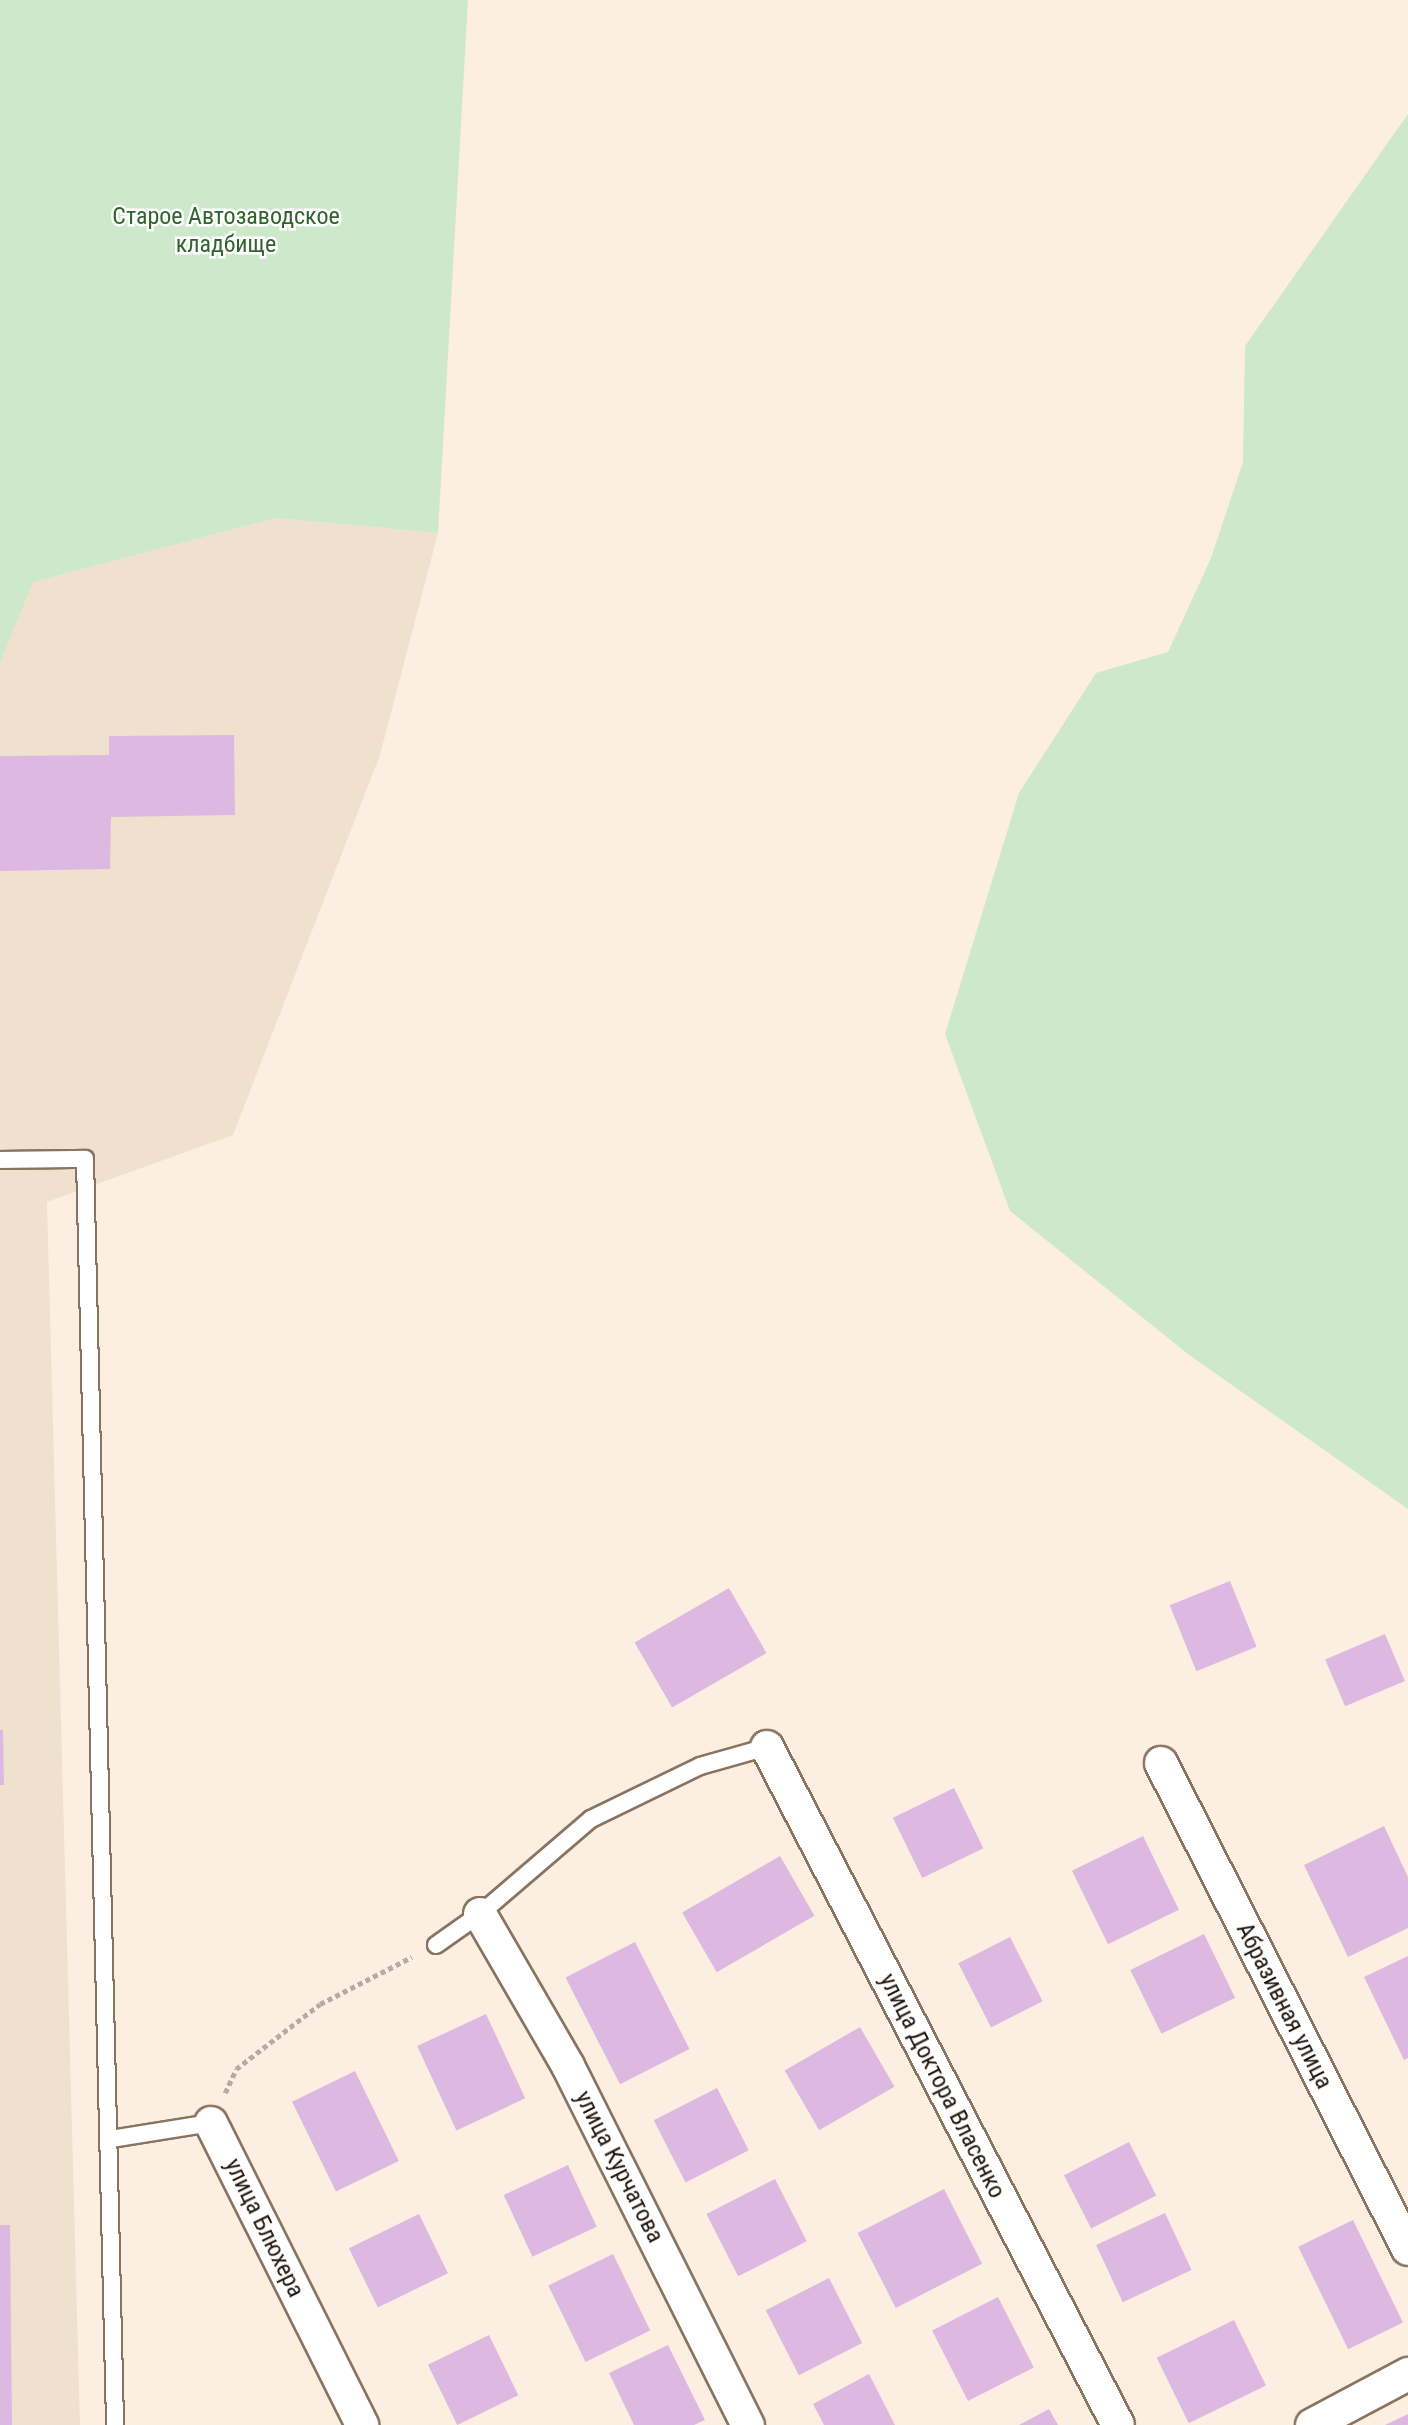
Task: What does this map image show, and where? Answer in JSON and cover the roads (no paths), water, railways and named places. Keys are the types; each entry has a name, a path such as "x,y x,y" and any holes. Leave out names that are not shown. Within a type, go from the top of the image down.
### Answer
{"street":[{"name":"улица Доктора Власенко","path":"767,1747 1118,2425"},
{"name":"Абразивная улица","path":"1161,1763 1408,2249"},
{"name":"улица Курчатова","path":"480,1914 568,2066 748,2425"},
{"name":"улица Блюхера","path":"211,2123 362,2425"},
{"path":"1312,2425 1408,2374"}],"lane":[{"path":"0,1160 85,1159 116,2425"},
{"path":"436,1945 480,1914 591,1819 700,1766 767,1747"},
{"path":"111,2139 211,2123"}],"park label":[{"name":"Старое Автозаводское кладбище","path":"226,231"}]}
